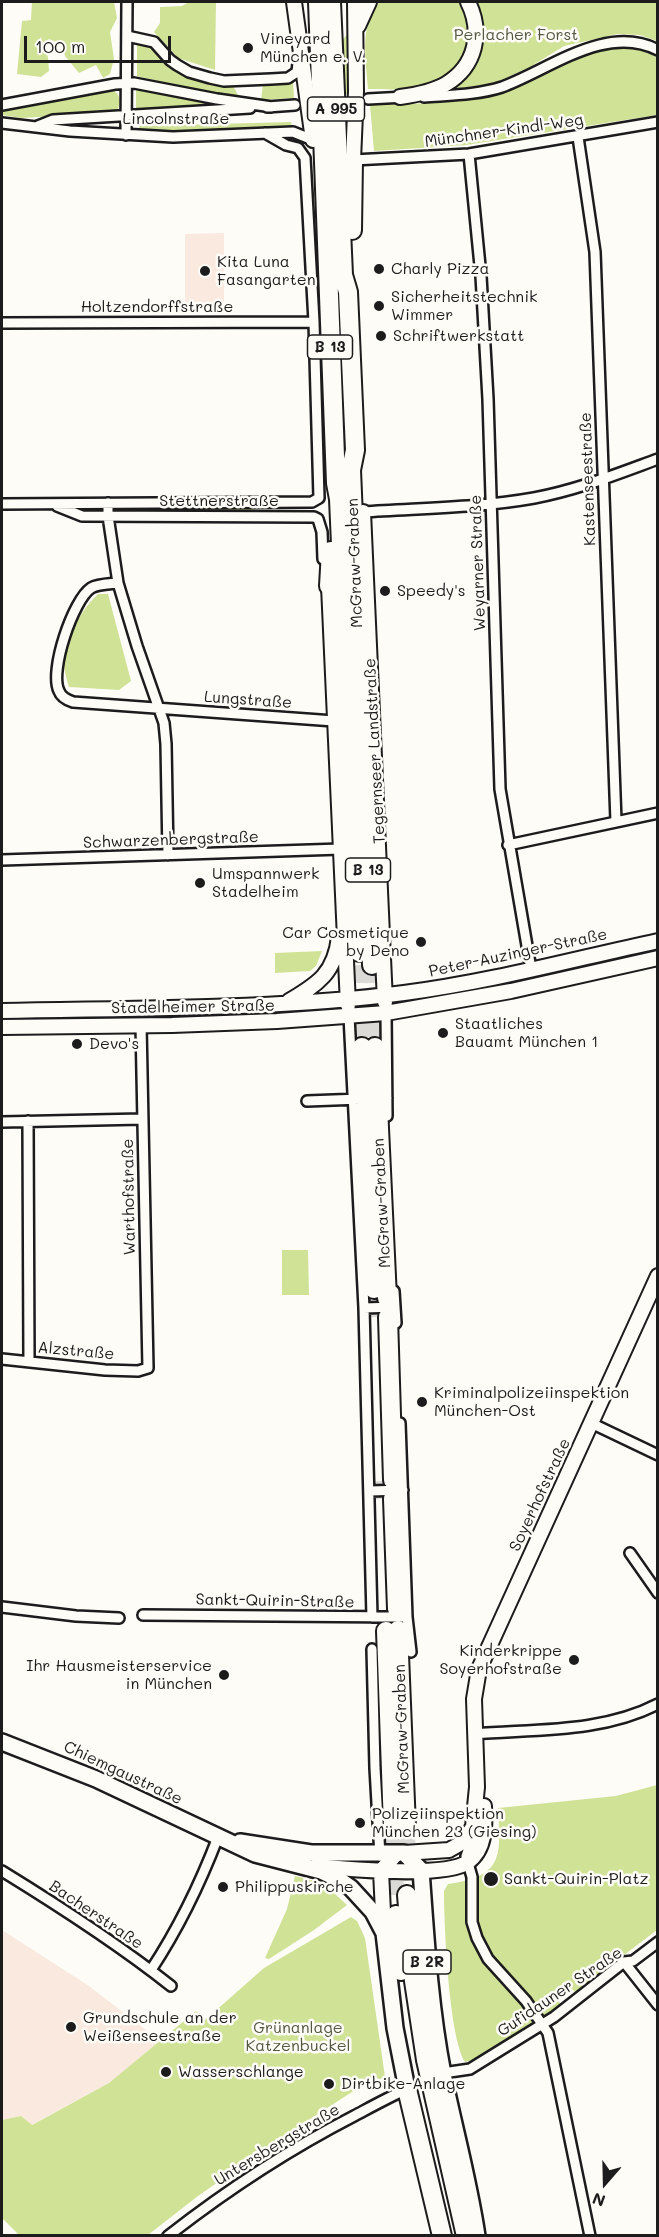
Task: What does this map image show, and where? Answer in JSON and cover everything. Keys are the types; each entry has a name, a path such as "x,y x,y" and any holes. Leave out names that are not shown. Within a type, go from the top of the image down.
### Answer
{"highway":[{"name":"B 13","path":"318,2 327,195 332,209 348,292 355,450"},
{"name":"A 995","path":"331,2 332,209"},
{"path":"313,140 319,195 332,209"},
{"path":"348,292 353,273 353,160"},
{"name":"B 13","path":"332,209 336,483"},
{"path":"355,450 362,468 363,512"},
{"name":"McGraw-Graben","path":"336,483 339,499 366,965 351,470 355,450"},
{"path":"329,586 331,499 336,483"},
{"name":"McGraw-Graben","path":"369,1047 381,1308 399,1827"},
{"path":"453,2235 445,2192 419,2088 407,2022 399,1953 401,1895 426,2060 466,2235"},
{"name":"B 2R","path":"407,2089 442,2235"}],"main road":[{"path":"294,2 313,140"},
{"path":"353,160 355,2"},
{"path":"355,36 369,2"},
{"path":"400,97 445,85 467,64 477,35 474,13 468,2"},
{"name":"Tegernseer Landstraße","path":"363,512 386,1013"},
{"name":"Tegernseer Landstraße","path":"329,586 349,1016"},
{"path":"287,1002 315,985 331,968 338,945 343,894"},
{"name":"Peter-Auzinger-Straße","path":"385,995 531,969 657,940"},
{"name":"Peter-Auzinger-Straße","path":"386,1013 511,991 657,958"},
{"name":"Stadelheimer Straße","path":"2,1011 181,1008 385,995"},
{"name":"Stadelheimer Straße","path":"2,1027 277,1021 386,1013"},
{"name":"Soyerhofstraße","path":"475,1734 476,1687 483,1659 656,1284"},
{"path":"384,1933 381,1871 400,1853 449,1850 463,1842 473,1827 477,1787 475,1734"},
{"name":"Chiemgaustraße","path":"2,1742 96,1779 255,1854 302,1865 381,1871"},
{"path":"381,1871 449,1868 467,1863 476,1854 483,1836 484,1806 477,1787"},
{"name":"Chiemgaustraße","path":"223,1839 311,1853 400,1853"},
{"path":"400,1853 422,1870"},
{"name":"B 2R","path":"302,1865 330,1875 351,1888 373,1912 384,1933 394,2019 407,2089"},
{"name":"B 2R","path":"422,1870 427,1961 443,2073 469,2185 477,2235"}],"street":[{"path":"126,135 127,2"},
{"path":"128,36 154,42 170,60 189,72 224,81 288,78 297,72 299,46"},
{"path":"368,99 460,95 490,90 576,52 609,43 637,42 657,50"},
{"path":"2,105 134,83 272,107 295,105"},
{"name":"Lincolnstraße","path":"36,127 53,120 272,107"},
{"name":"Lincolnstraße","path":"2,123 172,137 293,132 313,140"},
{"name":"Münchner-Kindl-Weg","path":"353,160 469,154 657,123"},
{"path":"265,133 286,145 298,148 305,158 314,321"},
{"name":"Kastenseestraße","path":"578,137 595,252 616,821"},
{"name":"Weyarner Straße","path":"469,154 484,329 500,789 531,969"},
{"name":"Holtzendorffstraße","path":"2,323 314,321"},
{"name":"Stettnerstraße","path":"2,504 312,502 317,500 320,494 314,321"},
{"path":"363,512 490,505 536,498 603,480 657,459"},
{"path":"108,503 118,583 159,709 166,744 168,855"},
{"name":"Stettnerstraße","path":"52,504 82,516 315,517 321,525 324,578 329,586"},
{"name":"Lungstraße","path":"118,583 96,586 89,590 82,600 61,647 57,679 59,692 73,702 334,721"},
{"path":"508,845 657,813"},
{"name":"Schwarzenbergstraße","path":"2,860 341,849"},
{"name":"Tegernseer Landstraße","path":"371,1098 386,1013"},
{"name":"Tegernseer Landstraße","path":"349,1016 371,1098 387,1490"},
{"name":"Warthofstraße","path":"141,1025 148,1368"},
{"path":"308,1101 371,1098"},
{"path":"2,1122 142,1119"},
{"path":"28,1121 29,1362"},
{"name":"Alzstraße","path":"2,1359 105,1370 138,1371 148,1368"},
{"path":"591,1423 657,1455"},
{"path":"630,1553 657,1593"},
{"path":"2,1607 76,1616 119,1618"},
{"name":"Sankt-Quirin-Straße","path":"142,1615 391,1619"},
{"path":"391,1619 411,1652"},
{"path":"372,1649 375,1768 381,1871"},
{"path":"475,1734 590,1725 622,1719 657,1704"},
{"path":"473,1827 473,1837 466,1856 473,1884 472,1922 481,1949 543,2024 551,2044 590,2235"},
{"path":"151,1970 168,1944 223,1839"},
{"name":"Bacherstraße","path":"2,1871 151,1970 171,1986"},
{"name":"Gufidauner Straße","path":"443,2073 470,2069 574,2003 624,1962 633,1961 657,1942"},
{"path":"624,1962 657,2005"},
{"name":"Untersbergstraße","path":"168,2235 244,2180 309,2139 407,2089"}],"shaded area":[{"name":"Kita Luna Fasangarten","path":"224,233 224,308 185,308 185,234"},
{"name":"Grundschule an der Weißenseestraße","path":"2,1930 89,1986 160,2041 109,2083 31,2125 21,2116 2,2120"}],"green space":[{"path":"32,2 114,2 117,18 110,32 114,59 110,74 103,78 96,65 79,73 65,56 62,44 49,39 41,45 48,57 49,71 41,77 17,74 22,21 31,20"},
{"path":"189,2 216,2 215,70 178,58 154,32 160,23 160,7 182,6"},
{"path":"346,2 349,2 350,94 345,94 342,41 347,34"},
{"path":"379,2 460,2 469,28 468,40 458,64 437,81 417,88 368,89 366,33"},
{"name":"Perlacher Forst","path":"475,2 657,2 657,41 640,35 618,34 564,46 530,67 495,83 449,90 474,67 481,51 482,26"},
{"path":"140,42 155,50 177,71 197,80 233,86 239,97 199,91 137,76 137,46"},
{"path":"628,46 649,50 657,56 657,115 466,145 374,151 370,105 437,103 487,96 524,85 589,55"},
{"path":"293,82 294,98 261,100 263,84"},
{"path":"110,89 118,94 119,100 118,109 110,113 21,118 2,115 2,111"},
{"path":"136,89 216,104 216,106 136,111"},
{"path":"291,122 292,127 219,131 139,130 139,126"},
{"path":"254,506 254,512 118,513 118,507"},
{"path":"98,594 108,594 131,681 119,690 69,687 64,666 69,637 77,621"},
{"path":"322,951 316,966 310,971 275,973 275,953"},
{"path":"282,1250 308,1250 309,1295 282,1295"},
{"path":"657,1785 657,1930 575,1992 571,1988 557,1998 561,2005 465,2062 455,2030 451,2006 444,1891 448,1884 479,1876 489,1870 495,1862 499,1840 498,1808 616,1796"},
{"path":"295,1876 323,1883 347,1905 314,1930 269,1959 265,1958 287,1909"},
{"name":"Grünanlage Katzenbuckel","path":"351,1917 357,1921 365,1938 385,2077 355,2090 284,2136 198,2196 148,2235 19,2235 2,2218 2,2120 21,2116 32,2125 109,2083 196,2011 205,2020 264,1968"}],"tunnel":[{"path":"333,102 368,99"},
{"path":"359,965 362,1047"},
{"path":"372,965 375,1047"},
{"path":"374,1299 375,1318"},
{"path":"380,1481 381,1500"},
{"path":"393,1827 395,1895"},
{"path":"406,1827 407,1869"}],"place":[{"name":"Vineyard München e. V.","path":"248,48"},
{"name":"Charly Pizza","path":"379,269"},
{"name":"Kita Luna Fasangarten","path":"205,271"},
{"name":"Sicherheitstechnik Wimmer","path":"379,306"},
{"name":"Schriftwerkstatt","path":"381,336"},
{"name":"Speedy's","path":"385,591"},
{"name":"Umspannwerk Stadelheim","path":"200,883"},
{"name":"Car Cosmetique by Deno","path":"421,942"},
{"name":"Staatliches Bauamt München 1","path":"443,1033"},
{"name":"Devo's","path":"77,1044"},
{"name":"Kriminalpolizeiinspektion München-Ost","path":"422,1402"},
{"name":"Kinderkrippe Soyerhofstraße","path":"574,1660"},
{"name":"Ihr Hausmeisterservice in München","path":"224,1675"},
{"name":"Polizeiinspektion München 23 (Giesing)","path":"360,1823"},
{"name":"Sankt-Quirin-Platz","path":"491,1879"},
{"name":"Philippuskirche","path":"223,1887"},
{"name":"Grundschule an der Weißenseestraße","path":"71,2027"},
{"name":"Wasserschlange","path":"166,2072"},
{"name":"Dirtbike-Anlage","path":"329,2084"}]}
